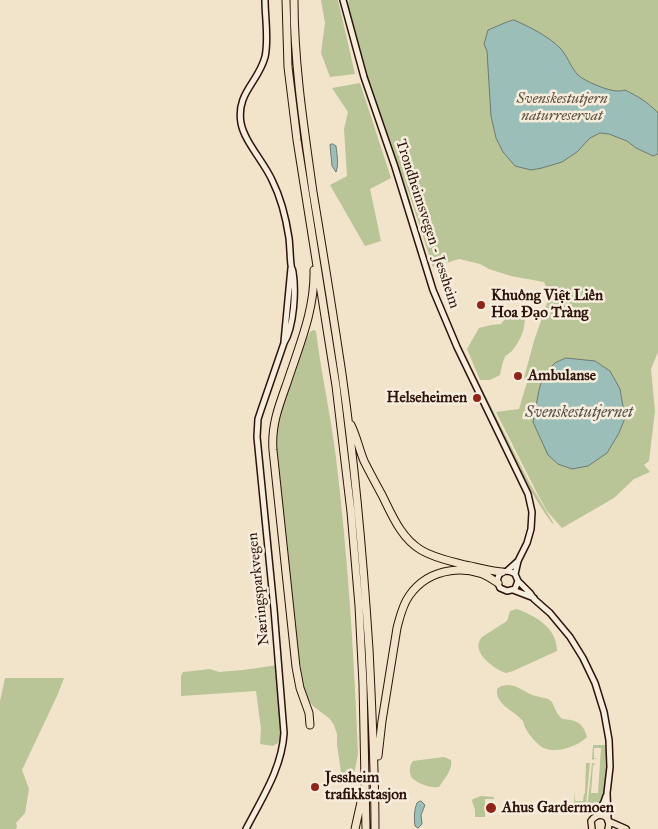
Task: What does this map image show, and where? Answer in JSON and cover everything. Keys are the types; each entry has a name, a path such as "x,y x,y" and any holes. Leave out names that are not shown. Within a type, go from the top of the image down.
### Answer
{"highway":[{"path":"286,0 288,67 297,140 336,386 351,512 359,615 366,775 366,829"},
{"path":"294,0 297,67 305,138 338,348 359,512 366,605 375,829"},
{"path":"310,725 309,713 296,672 272,440 276,413 304,334 313,298 313,242"},
{"path":"348,420 355,433 366,466 401,531 413,544 428,554 439,558 487,570 504,572"},
{"path":"374,773 378,761 382,721 397,628 408,598 426,580 449,571 475,572 498,583"},
{"path":"355,829 366,775"}],"main road":[{"name":"Næringsparkvegen","path":"246,829 279,763 284,744 282,702 257,437 258,419 288,336 293,310 294,281 288,231 281,201 270,175 244,133 241,120 243,97 260,71 266,53 265,0"},
{"name":"Trondheimsvegen - Jessheim","path":"343,0 364,77 395,167 433,290 457,347 528,494 531,507 531,525 527,544 518,561 515,574"},
{"name":"Trondheimsvegen - Jessheim","path":"504,572 518,561"},
{"path":"534,599 513,590 503,590 498,583 498,577 504,572 511,571 515,574 518,581 550,613 570,637 595,683 604,712 609,740 608,829"},
{"path":"513,590 517,586 518,581"},
{"path":"592,829 591,821 604,802 607,793"},
{"path":"596,816 604,816 626,829"}],"green space":[{"path":"321,0 338,0 355,74 330,77 321,53 325,23"},
{"name":"Svenskestutjern naturreservat","path":"346,0 348,3 349,0 658,0 658,352 651,369 655,411 649,461 644,465 650,472 634,479 614,498 562,528 547,511 496,412 519,409 527,382 524,378 547,303 548,291 544,282 511,276 480,264 459,259 433,267 403,175 422,243 420,242 402,181 365,75"},
{"path":"360,83 391,178 370,189 381,241 365,246 330,185 347,176 344,129 348,112 332,88"},
{"path":"522,310 525,320 521,337 512,351 506,356 500,375 490,380 480,380 467,349 479,328 501,324 510,314"},
{"path":"313,330 316,331 334,442 347,569 358,754 355,770 352,775 345,775 341,772 337,734 334,725 330,719 313,706 306,696 299,675 276,437 277,425 287,388 306,340"},
{"path":"472,369 529,482 554,524 521,474 478,387 471,371"},
{"path":"517,609 538,619 549,629 556,643 557,651 506,673 495,668 485,659 479,648 479,642 482,637 507,621 510,611"},
{"path":"278,665 284,739 273,746 260,744 261,729 256,691 181,696 181,676 183,672 210,669 219,672"},
{"path":"5,678 64,678 22,770 29,789 25,813 16,823 16,829 0,829 0,701"},
{"path":"508,685 515,686 532,695 548,699 552,702 562,719 571,720 581,725 587,737 573,746 561,750 549,750 542,747 529,734 520,717 502,704 499,699 497,689"},
{"path":"593,745 606,745 605,786 599,806 593,812 585,815 592,763 596,764 593,765 591,793 598,793 601,748 594,748 594,758 597,758 592,760"},
{"path":"444,757 451,760 451,767 439,787 424,785 412,778 410,770 413,761"},
{"path":"586,763 590,763 586,805 577,806 574,804 575,789 575,801 583,801"},
{"path":"481,796 494,797 494,799 485,799 485,817 475,817 472,801"}],"water":[{"path":"514,20 538,32 555,44 581,77 608,89 625,90 654,109 658,113 658,154 653,156 636,148 627,141 609,134 600,133 590,138 577,152 562,162 531,170 515,166 503,152 496,138 491,116 487,51 484,44 488,30"},
{"path":"330,145 336,146 336,172 332,166"},
{"name":"Svenskestutjernet","path":"566,358 595,361 610,371 620,389 625,418 619,433 607,453 588,466 572,469 558,464 548,455 533,422 544,374 555,363"},
{"path":"421,801 425,805 421,815 422,824 418,828 415,826 414,817 417,803"}],"place":[{"name":"Khuông Việt Liên Hoa Đạo Tràng","path":"481,305"},
{"name":"Ambulanse","path":"518,376"},
{"name":"Helseheimen","path":"477,398"},
{"name":"Jessheim trafikkstasjon","path":"315,787"},
{"name":"Ahus Gardermoen","path":"491,808"}]}
